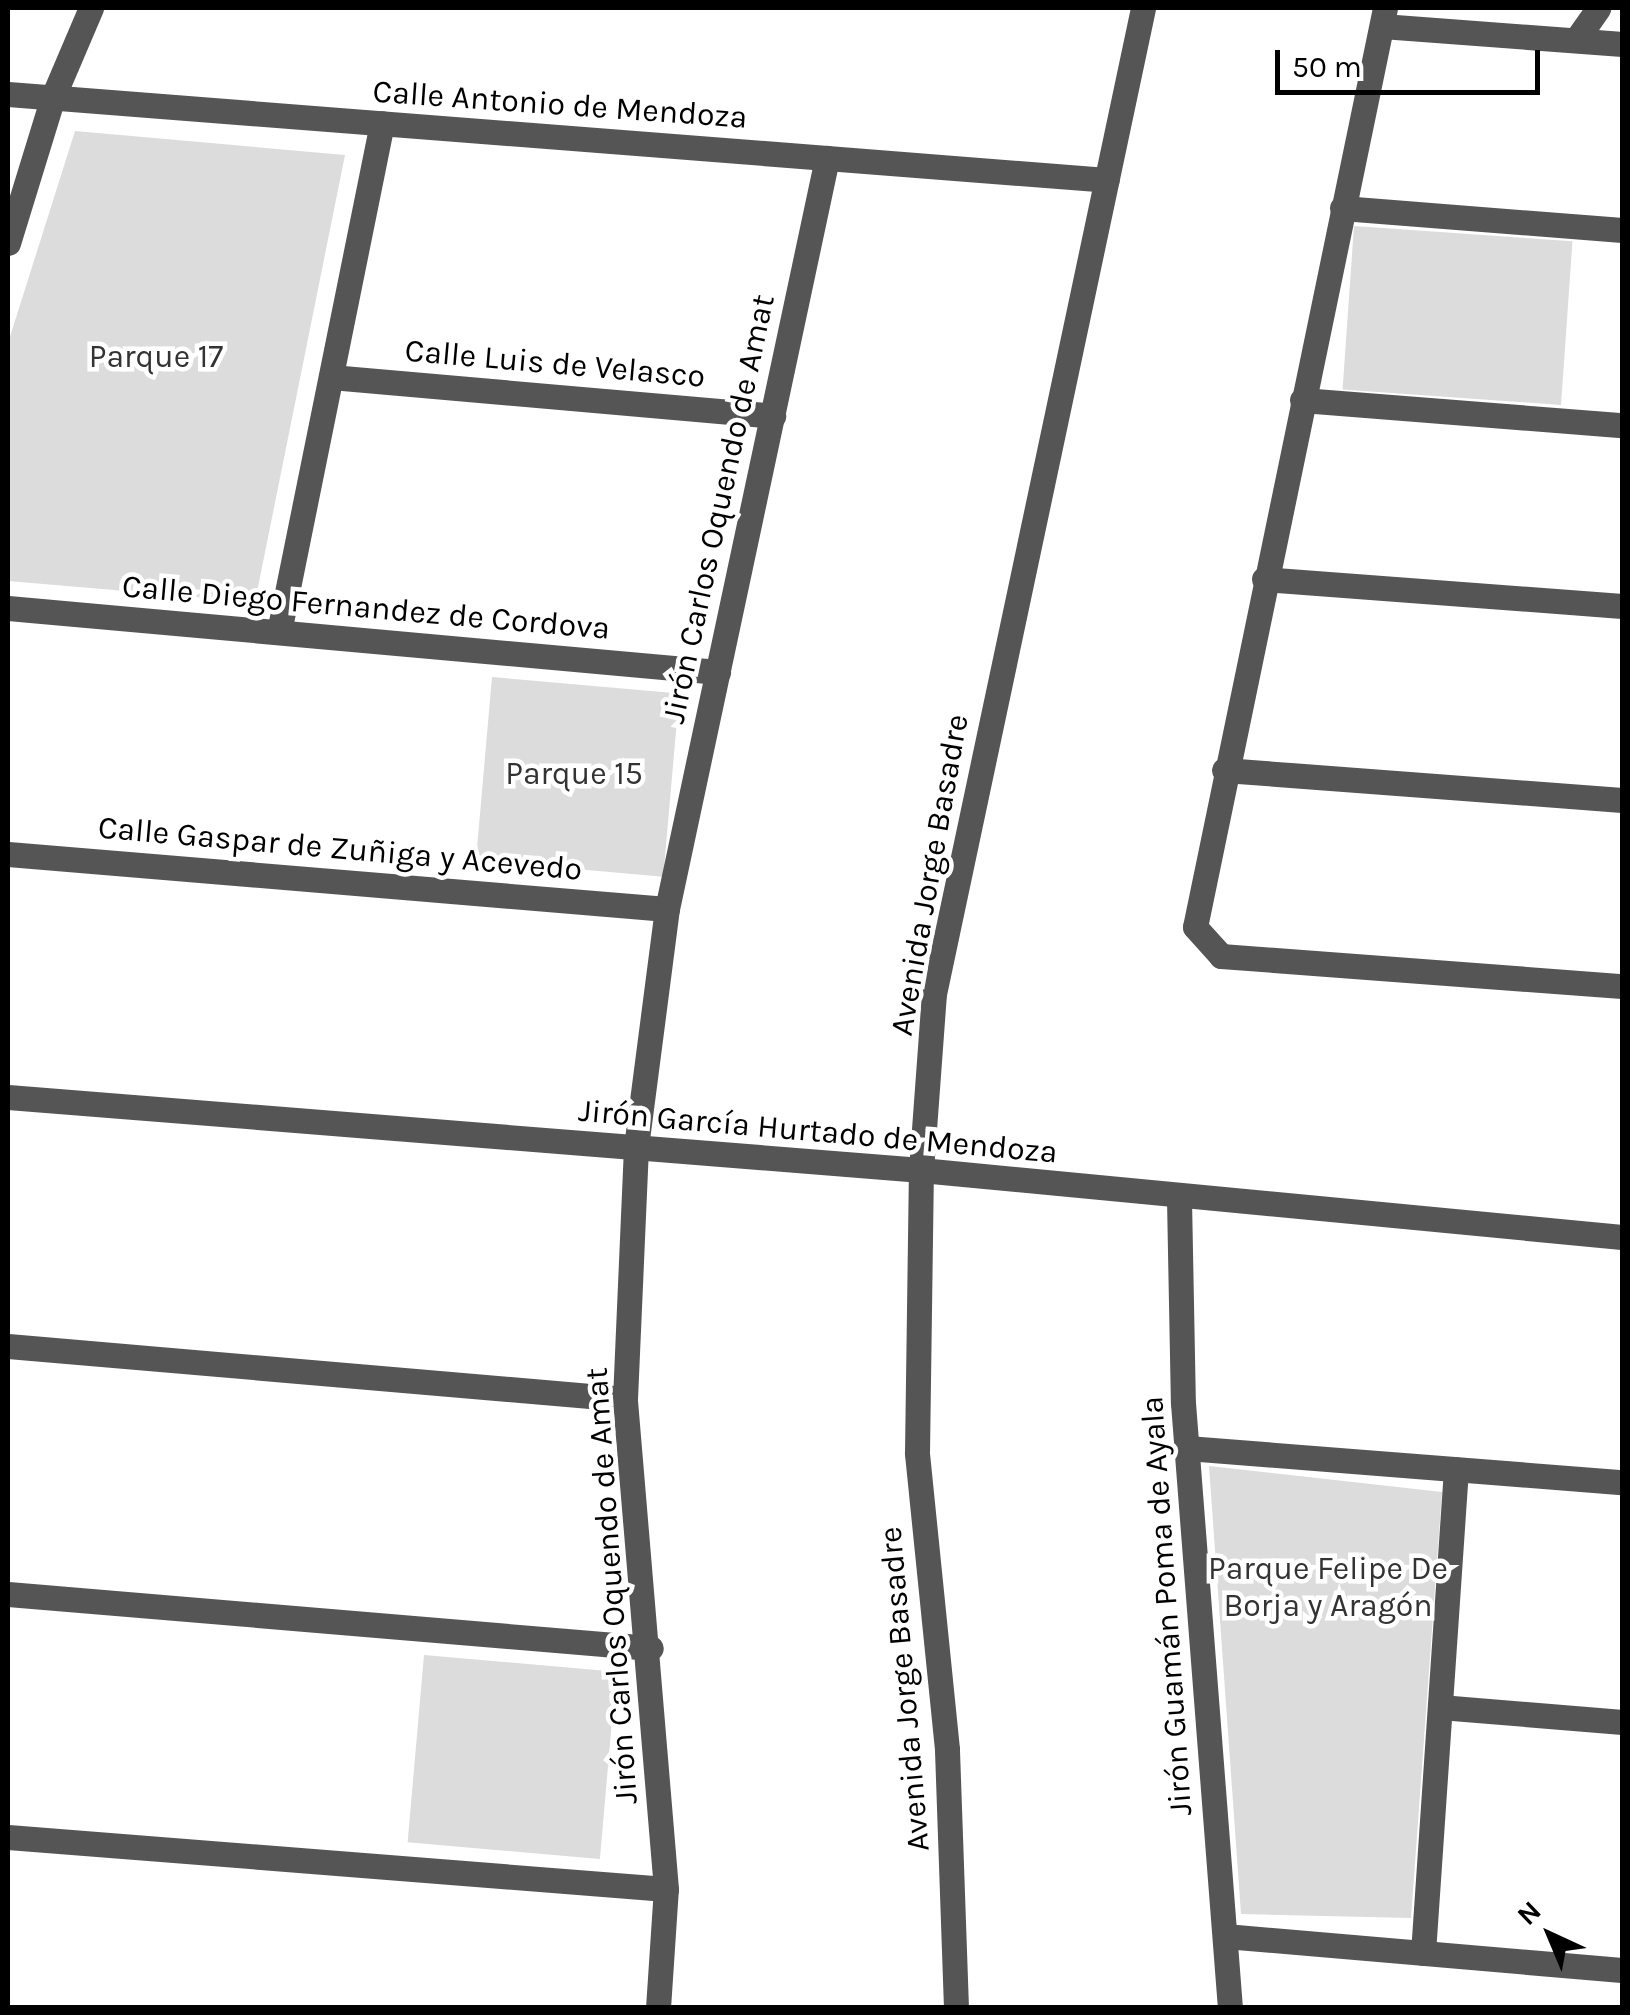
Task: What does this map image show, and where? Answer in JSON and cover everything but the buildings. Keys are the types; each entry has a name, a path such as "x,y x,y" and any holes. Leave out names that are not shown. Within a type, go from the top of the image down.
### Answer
{"street":[{"path":"8,243 52,97 91,8"},
{"name":"Avenida Jorge Basadre","path":"956,2008 946,1749 917,1452 921,1170 934,994 1143,8"},
{"path":"1576,40 1598,8"},
{"path":"1622,44 1384,17 1194,913 1209,950 1622,986"},
{"name":"Calle Antonio de Mendoza","path":"8,94 1107,180"},
{"path":"279,632 382,123"},
{"name":"Jirón Carlos Oquendo de Amat","path":"658,2008 666,1888 651,1648 625,1399 636,1147 667,909 827,158"},
{"path":"1342,208 1622,230"},
{"name":"Calle Luis de Velasco","path":"331,376 772,416"},
{"path":"1302,400 1622,425"},
{"path":"1264,580 1622,606"},
{"name":"Calle Diego Fernandez de Cordova","path":"8,608 718,672"},
{"path":"1224,770 1622,800"},
{"name":"Calle Gaspar de Zuñiga y Acevedo","path":"8,854 667,909"},
{"name":"Jirón García Hurtado de Mendoza","path":"8,1097 921,1170 1179,1199 1622,1237"},
{"name":"Jirón Guamán Poma de Ayala","path":"1179,1199 1187,1448 1230,2008"},
{"path":"8,1346 625,1399"},
{"path":"1187,1448 1622,1482"},
{"path":"1422,1953 1456,1469"},
{"path":"8,1594 651,1648"},
{"path":"1440,1707 1622,1722"},
{"path":"8,1836 666,1888"},
{"path":"1225,1936 1622,1970"}],"green space":[{"name":"Parque 17","path":"75,131 345,155 255,602 8,581 8,343"},
{"path":"1354,226 1572,241 1561,405 1343,390"},
{"name":"Parque 15","path":"492,677 679,693 663,877 476,860"},
{"name":"Parque Felipe De Borja y Aragón","path":"1209,1466 1442,1492 1411,1918 1241,1914"},
{"path":"424,1655 616,1672 600,1859 408,1842"}]}
